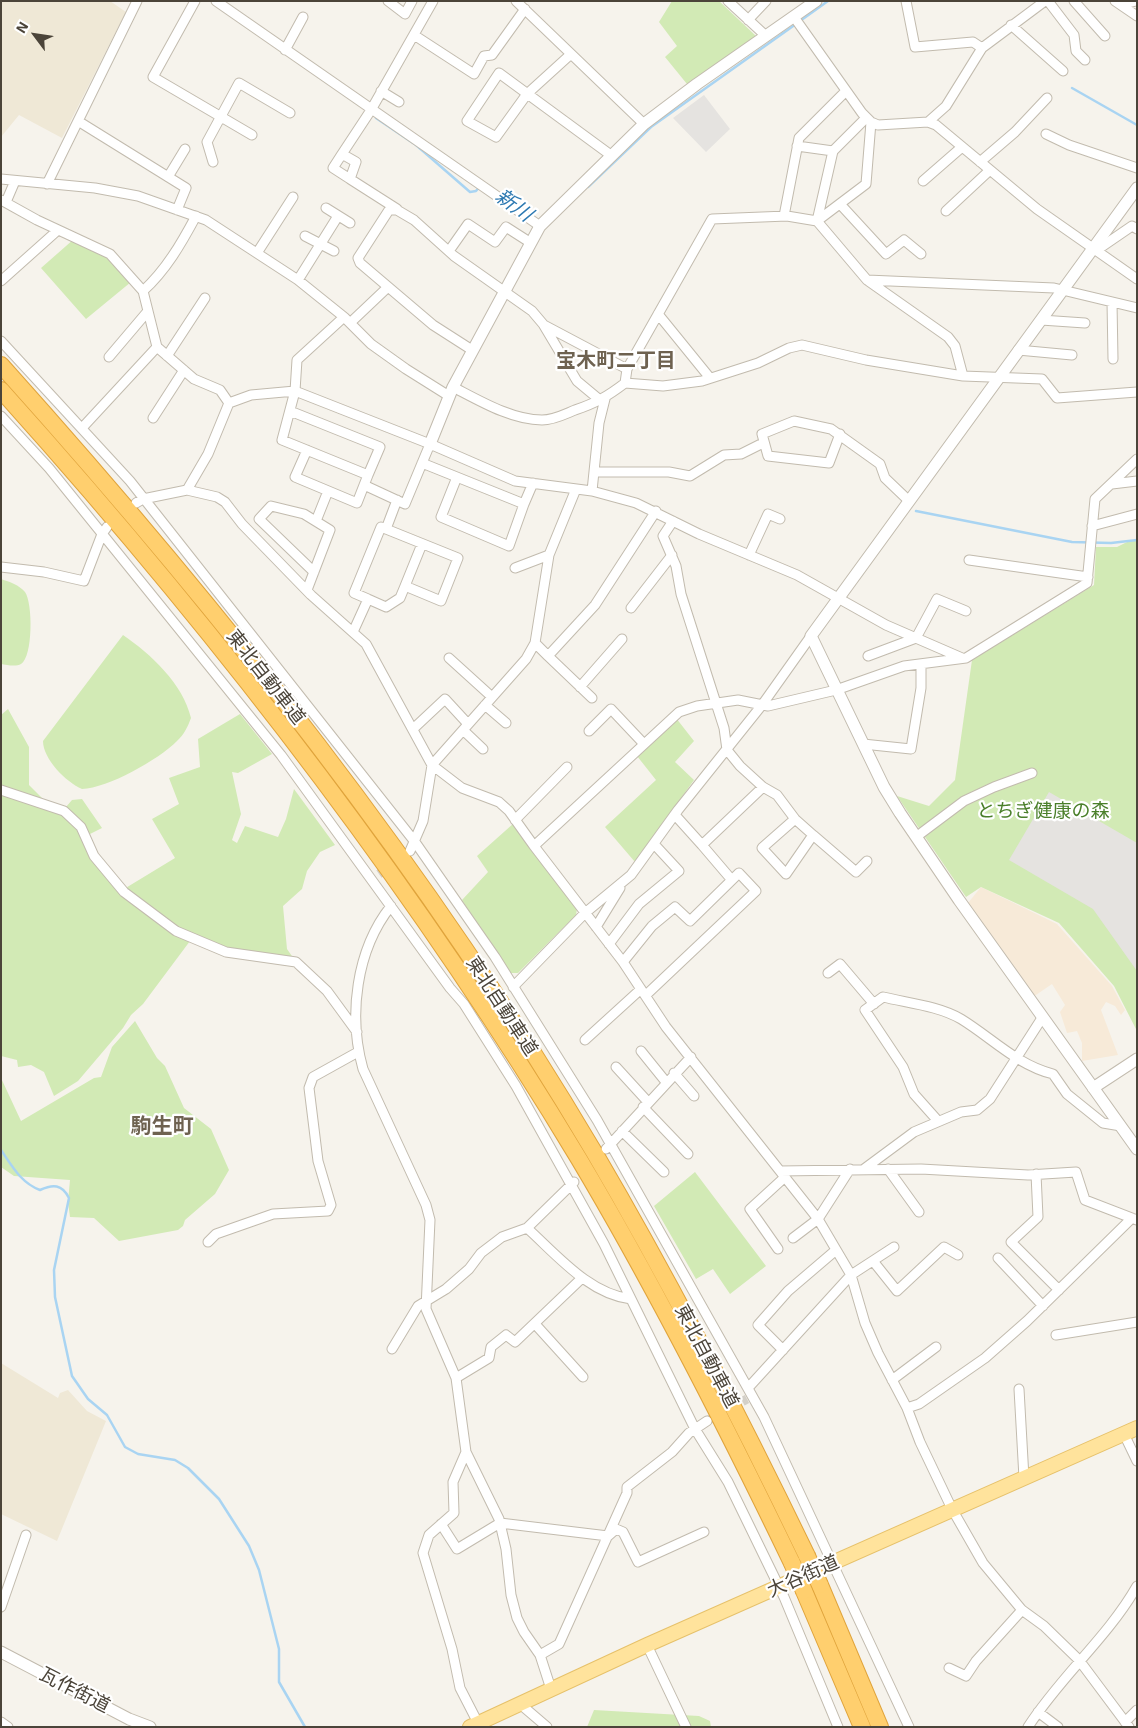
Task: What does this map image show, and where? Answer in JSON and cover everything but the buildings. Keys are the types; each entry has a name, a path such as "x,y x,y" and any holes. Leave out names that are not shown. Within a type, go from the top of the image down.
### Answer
{"highway":[{"name":"東北自動車道","path":"1,364 151,536 276,689 400,856 475,964 593,1150 716,1372 807,1556 880,1727"},
{"name":"東北自動車道","path":"1,390 138,546 263,700 338,799 461,974 579,1160 622,1234 711,1399 792,1563 862,1727"}],"main road":[{"name":"大谷街道","path":"474,1725 551,1688 832,1562 1130,1431"}],"street":[{"path":"47,184 138,1"},
{"path":"195,1 153,77 252,135"},
{"path":"216,1 370,110 540,226"},
{"path":"388,1 406,14 412,1"},
{"path":"433,1 382,91 334,168 414,220 449,251 532,311 543,324 577,381 603,400"},
{"path":"516,1 644,124"},
{"path":"728,1 766,36"},
{"path":"748,20 766,1"},
{"path":"364,485 406,504 451,392 540,226 644,124 816,1"},
{"path":"906,1 915,47 973,42 982,48"},
{"path":"928,122 946,106 982,48 1011,25 1047,1 1074,36 1076,51 1085,60"},
{"path":"1074,1 1105,36"},
{"path":"1118,3 1136,1"},
{"path":"1118,3 1137,16"},
{"path":"414,35 474,74 484,56 492,55 525,10"},
{"path":"285,50 303,17"},
{"path":"794,17 846,91 869,120 878,125 928,122 936,125 1037,209 1137,279"},
{"path":"1011,25 1063,71"},
{"path":"571,54 526,94 496,137 467,121 499,73 526,94 612,156"},
{"path":"213,162 207,142 239,83 290,113"},
{"path":"382,91 399,102"},
{"path":"784,216 799,138 846,91"},
{"path":"980,162 1015,132 1047,98"},
{"path":"817,222 834,151 869,120"},
{"path":"817,222 866,184 869,120"},
{"path":"78,121 186,188 177,210"},
{"path":"1046,134 1069,145 1137,168"},
{"path":"797,146 834,151"},
{"path":"923,181 962,147"},
{"path":"168,177 185,149"},
{"path":"342,154 356,162 350,178"},
{"path":"946,211 990,170"},
{"path":"1,180 95,188 138,196 206,220 298,280 347,320 371,344 406,369 451,392 500,410 542,420 553,419 603,400 625,383 663,386 710,378 758,363 789,348 802,345 866,360 963,376 1042,379 1057,398 1137,392"},
{"path":"15,181 4,201 58,230 110,254 143,291 157,347 194,379 220,390 229,403"},
{"path":"596,927 624,881 762,704 908,500 1135,194"},
{"path":"257,253 294,197"},
{"path":"840,204 886,254 904,240 921,254"},
{"path":"326,208 350,223"},
{"path":"397,210 389,210 358,258 360,263 433,325 472,350"},
{"path":"143,291 158,277 178,249 196,216"},
{"path":"298,280 338,216"},
{"path":"625,383 627,369 712,220 784,216 817,222 868,280 948,336 955,346 963,376"},
{"path":"449,251 468,224 495,242 506,227 530,243"},
{"path":"1095,249 1132,226 1137,229"},
{"path":"1,281 58,230"},
{"path":"305,236 334,252"},
{"path":"868,280 1054,288 1137,308"},
{"path":"368,475 282,440 295,391 297,360 388,287"},
{"path":"167,356 205,298"},
{"path":"1112,302 1113,359"},
{"path":"109,357 148,311"},
{"path":"658,314 710,378"},
{"path":"1041,320 1085,323"},
{"path":"543,324 627,369"},
{"path":"1,341 130,481 139,501 415,842 514,987 609,1146 749,1394 832,1562 909,1727"},
{"path":"82,428 157,347"},
{"path":"1018,350 1072,355"},
{"path":"153,418 184,370"},
{"path":"187,490 208,454 229,403 251,395 295,391 430,444 515,481 592,491 636,503 656,511 699,534 797,575 886,625 963,658"},
{"path":"592,491 603,400"},
{"path":"290,411 380,447 356,503 295,477 307,450"},
{"path":"1,416 105,531 375,876 391,906 450,988 464,1004 516,1086 573,1184 695,1429 728,1482 779,1587 838,1727"},
{"path":"840,434 828,463 768,456 762,443 762,434 794,421 831,428 840,434 880,464 885,478 908,500"},
{"path":"594,472 669,472 690,476 724,455 741,454 762,443"},
{"path":"534,846 678,712 738,700 768,706 836,690 904,666 963,658 1088,583 1095,500 1137,459"},
{"path":"422,463 524,504"},
{"path":"457,477 441,517 509,546 533,483"},
{"path":"1112,484 1137,481"},
{"path":"410,851 423,821 432,765 526,659 534,643 549,555 576,489"},
{"path":"139,501 187,490 217,497 225,502 242,524 307,590 366,644 432,765 462,788 498,802 515,820 624,962 666,1027 818,1218 851,1275 865,1323 907,1408 920,1442 952,1509 983,1564 1022,1610 1044,1626 1079,1660 1127,1724 1137,1710"},
{"path":"316,521 328,491"},
{"path":"386,529 397,500"},
{"path":"307,590 314,572 330,530 304,514 271,506 259,519 314,572"},
{"path":"548,656 595,605 656,511"},
{"path":"749,554 768,514 780,519"},
{"path":"1092,526 1137,514"},
{"path":"673,521 663,536 672,555 681,594 716,703 727,750 740,766 763,787 777,795 795,818 856,872 866,861"},
{"path":"405,586 442,601 458,558 381,527 354,593 386,607 400,598 422,544"},
{"path":"1,567 44,572 84,581 105,531"},
{"path":"514,568 549,555"},
{"path":"631,608 672,555"},
{"path":"969,560 1088,577"},
{"path":"353,632 368,599"},
{"path":"868,656 916,638 937,599 966,611"},
{"path":"811,636 884,787 916,837 1042,1018 1135,1144"},
{"path":"580,687 622,639"},
{"path":"534,643 592,698"},
{"path":"449,658 492,697"},
{"path":"863,744 911,750 921,688 921,664"},
{"path":"413,729 445,699 483,749"},
{"path":"485,705 506,723"},
{"path":"589,731 612,709 644,744"},
{"path":"515,820 567,767"},
{"path":"916,837 964,801 994,787 1032,773"},
{"path":"702,845 763,787"},
{"path":"1,790 64,811 81,827 94,856 124,892 176,931 226,952 296,962 327,991 357,1032"},
{"path":"675,815 731,879"},
{"path":"795,818 762,848 786,874 813,835"},
{"path":"609,944 639,904 679,871 654,844"},
{"path":"585,1040 643,992 756,891 739,873 690,921 675,907 652,926 624,962"},
{"path":"514,987 585,913 624,881"},
{"path":"391,906 374,930 357,988 358,1052 426,1205 430,1220 426,1309 456,1378 466,1452 500,1523 506,1548 510,1595 517,1618 524,1632 540,1654 551,1688"},
{"path":"828,973 840,964 874,1004"},
{"path":"938,1121 914,1094 904,1066 865,1010 883,997 948,1013 961,1019 1015,1058 1041,1071 1053,1074 1067,1094 1103,1123 1121,1126"},
{"path":"864,1169 914,1132 961,1112 977,1110 990,1099 1042,1018"},
{"path":"641,1051 666,1082"},
{"path":"208,1242 216,1234 273,1214 328,1211 331,1205 318,1161 309,1088 313,1077 358,1052"},
{"path":"609,1146 674,1073 691,1057"},
{"path":"1093,1088 1137,1059"},
{"path":"616,1067 645,1105 688,1154"},
{"path":"674,1073 694,1096"},
{"path":"622,1131 664,1172"},
{"path":"793,1238 818,1218 850,1169"},
{"path":"778,1249 750,1209 783,1174 850,1169 1036,1174 1076,1172 1085,1200 1134,1219 1043,1306 985,1358 919,1404 907,1408"},
{"path":"888,1169 919,1212"},
{"path":"1036,1174 1038,1217 1011,1242 1059,1290"},
{"path":"392,1349 418,1306 446,1289 469,1269 481,1253 502,1237 527,1228 573,1184"},
{"path":"527,1228 582,1278 618,1297 631,1299"},
{"path":"749,1394 783,1350 851,1275 894,1247"},
{"path":"873,1261 897,1290 944,1248 958,1255"},
{"path":"783,1350 758,1325 788,1291 836,1250"},
{"path":"998,1258 1043,1306"},
{"path":"456,1378 489,1358 491,1347 506,1335 515,1342 582,1278"},
{"path":"1056,1335 1137,1322"},
{"path":"534,1324 583,1377"},
{"path":"892,1380 936,1347"},
{"path":"1019,1389 1024,1478"},
{"path":"540,1654 559,1644 608,1536 627,1492 627,1487 672,1452 695,1429 707,1421"},
{"path":"1130,1431 1137,1461"},
{"path":"466,1452 453,1482 454,1513 429,1535 423,1553 452,1649 460,1688 474,1725"},
{"path":"441,1524 457,1549 500,1523 608,1536 616,1529 623,1532 638,1562 704,1532"},
{"path":"1,1608 26,1535"},
{"path":"1028,1727 1079,1660 1124,1609 1137,1586"},
{"path":"948,1668 966,1676 976,1661 1022,1610"},
{"path":"647,1645 686,1727"},
{"name":"瓦作街道","path":"1,1652 129,1719 150,1727"},
{"path":"519,1703 547,1727"},
{"path":"1038,1712 1058,1727"},
{"path":"1,1722 8,1727"}],"shaded area":[{"path":"1,1 110,1 126,12 62,138 19,115 1,137"},
{"path":"704,95 730,129 706,152 673,118"},
{"path":"1049,792 1137,843 1137,971 1093,909 1009,860"},
{"path":"981,887 1057,924 1112,986 1125,1010 1121,1015 1115,1006 1106,1002 1101,1010 1118,1055 1082,1061 1082,1043 1077,1031 1067,1033 1060,1012 1065,1005 1052,984 1033,997 968,903"},
{"path":"1,1363 58,1398 60,1393 68,1390 87,1411 106,1421 57,1541 1,1514"}],"green space":[{"path":"672,1 719,1 756,36 687,84 665,57 677,46 659,22"},
{"path":"74,239 108,256 131,282 86,319 41,268"},
{"name":"とちぎ健康の森","path":"1131,540 1137,540 1137,1031 1114,986 1059,923 981,887 966,897 897,796 929,806 955,780 972,660 1094,585 1096,547 1117,547"},
{"path":"1,579 23,590 28,598 30,641 28,651 21,664 11,666 1,664"},
{"path":"123,635 144,651 164,671 181,693 191,718 179,739 158,756 132,772 105,784 82,789 69,781 56,769 47,755 43,741"},
{"path":"8,709 29,747 29,785 59,815 72,800 82,799 102,828 84,837 124,896 158,924 190,941 143,1004 131,1015 123,1028 78,1081 54,1096 44,1072 31,1065 18,1067 17,1060 1,1056 1,715"},
{"path":"240,714 272,754 238,773 232,772 241,814 232,840 237,843 245,826 278,837 286,819 294,789 335,845 320,852 307,871 302,889 283,906 287,949 294,959 218,949 187,934 124,889 175,858 152,819 179,804 169,778 200,767 198,739"},
{"path":"676,718 694,741 675,762 694,780 635,862 605,827 656,780 637,756"},
{"path":"514,823 577,909 576,915 518,973 509,973 462,900 488,872 477,856"},
{"path":"135,1021 157,1058 165,1066 184,1108 211,1129 229,1170 215,1194 185,1220 183,1226 178,1230 119,1241 94,1218 70,1217 68,1202 70,1180 14,1176 1,1167 1,1078 21,1121 94,1078 101,1077 112,1047"},
{"path":"695,1172 766,1266 730,1294 713,1269 696,1279 654,1206"},
{"path":"594,1710 699,1716 710,1721 711,1727 587,1727"}],"waterway":[{"name":"新川","path":"800,21 828,1"},
{"name":"新川","path":"588,187 651,127 796,24"},
{"path":"1072,88 1137,125"},
{"name":"新川","path":"376,118 416,145 470,192 476,191 480,186"},
{"path":"916,511 1072,542 1111,543 1137,540"},
{"path":"1,1150 27,1183 40,1190 57,1186 69,1198 54,1270 55,1297 72,1376 88,1399 107,1415 125,1447 138,1454 175,1460 188,1468 219,1499 249,1546 259,1570 279,1649 279,1682 305,1727"}],"tunnel":[{"path":"379,874 404,856"},
{"path":"707,1421 747,1399"}],"district":[{"name":"宝木町二丁目","path":"616,360"},
{"name":"駒生町","path":"162,1126"}]}
